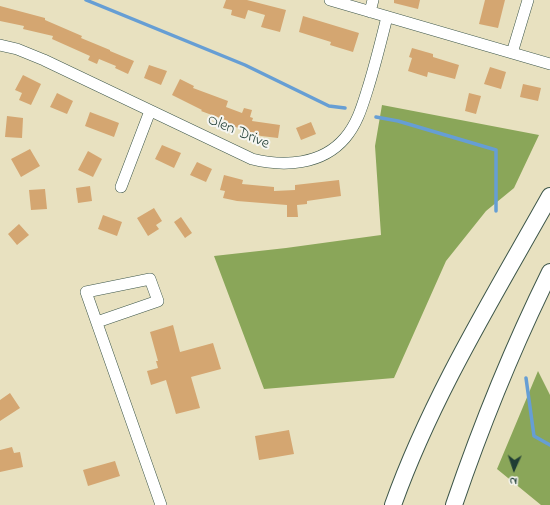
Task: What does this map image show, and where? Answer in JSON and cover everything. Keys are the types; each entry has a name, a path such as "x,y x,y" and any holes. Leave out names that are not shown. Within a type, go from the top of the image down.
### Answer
{"highway":[{"path":"393,505 414,451 446,385 550,196"},
{"path":"454,505 503,376 549,274"}],"street":[{"path":"330,0 550,64"},
{"path":"370,12 373,0"},
{"path":"512,53 528,0"},
{"name":"Olen Drive","path":"0,45 17,49 44,60 252,159 266,163 299,163 327,152 344,139 355,122 370,81 387,17"},
{"path":"121,187 150,111"},
{"path":"97,322 158,301 150,279 86,292 160,505"}],"green space":[{"path":"382,105 539,135 514,188 486,211 446,261 394,378 264,389 214,256 381,235 375,146"},
{"path":"538,371 550,395 550,505 541,505 497,469"}],"building":[{"path":"226,0 247,0 286,10 280,32 261,27 265,15 248,10 245,19 231,15 232,10 223,8"},
{"path":"394,0 420,0 418,9 394,3"},
{"path":"485,0 505,0 498,28 479,24"},
{"path":"0,6 45,18 45,20 82,36 81,38 134,61 128,74 115,68 116,66 99,59 97,64 88,60 90,56 52,39 53,36 23,29 24,26 0,21"},
{"path":"303,16 359,33 353,52 330,45 331,42 299,32"},
{"path":"412,48 433,54 433,57 459,65 455,79 428,72 427,77 408,71 412,58 409,57"},
{"path":"149,65 167,71 161,85 144,78"},
{"path":"490,67 506,72 501,89 484,84"},
{"path":"23,75 41,84 31,105 19,100 22,93 15,90"},
{"path":"180,79 194,86 193,88 228,101 226,107 242,113 244,108 252,110 250,117 253,118 252,121 280,125 278,138 261,136 227,124 228,121 201,111 202,110 172,95"},
{"path":"523,84 541,88 538,101 520,97"},
{"path":"57,93 73,101 67,114 50,107"},
{"path":"469,93 481,96 476,114 465,111"},
{"path":"90,112 119,123 114,137 85,126"},
{"path":"7,116 23,118 22,138 5,137"},
{"path":"311,122 316,134 301,140 296,128"},
{"path":"162,145 181,153 174,168 155,159"},
{"path":"30,149 40,166 21,177 11,159"},
{"path":"88,151 102,159 93,177 78,170"},
{"path":"197,162 212,169 206,182 190,175"},
{"path":"224,175 243,180 242,184 274,187 274,191 295,190 295,185 339,180 341,196 307,201 307,204 297,205 298,217 287,217 287,205 237,201 223,198 225,191 220,190"},
{"path":"90,186 92,201 78,203 76,188"},
{"path":"45,189 47,209 31,210 29,190"},
{"path":"154,208 162,221 156,225 159,229 148,236 137,218"},
{"path":"103,215 122,222 117,236 98,229"},
{"path":"181,217 192,233 185,238 174,222"},
{"path":"19,224 29,235 17,245 8,234"},
{"path":"173,325 180,352 213,343 221,369 191,377 200,408 176,414 166,380 151,385 147,371 158,368 156,361 158,361 150,332"},
{"path":"10,393 20,408 0,421 0,400"},
{"path":"289,430 294,454 259,460 255,436"},
{"path":"12,447 14,453 20,452 23,467 0,472 0,450"},
{"path":"115,461 120,476 88,486 83,470"}],"waterway":[{"path":"86,0 245,65 329,106 345,108"},
{"path":"376,117 398,121 496,150 496,211"},
{"path":"526,378 534,436 550,445"}]}
